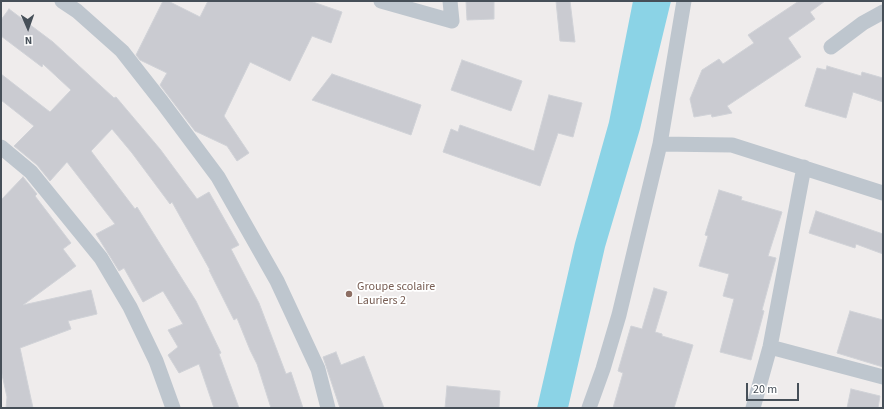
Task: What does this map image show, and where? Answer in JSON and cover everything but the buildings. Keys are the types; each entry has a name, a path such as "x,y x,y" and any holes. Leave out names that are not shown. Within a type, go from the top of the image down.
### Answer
{"street":[{"path":"62,1 77,11 122,51 218,177 277,281 318,369 328,408"},
{"path":"381,1 452,21 450,1"},
{"path":"589,408 603,369 618,315 660,144 684,1"},
{"path":"831,47 863,23 883,12"},
{"path":"660,144 732,145 883,193"},
{"path":"1,147 31,172 101,258 130,307 156,361 173,408"},
{"path":"753,408 770,347 804,168"},
{"path":"770,347 883,377"}],"water":[{"path":"633,1 671,1 640,129 605,247 568,408 537,408 575,243 609,122"}],"place":[{"name":"Groupe scolaire Lauriers 2","path":"349,294"}]}
